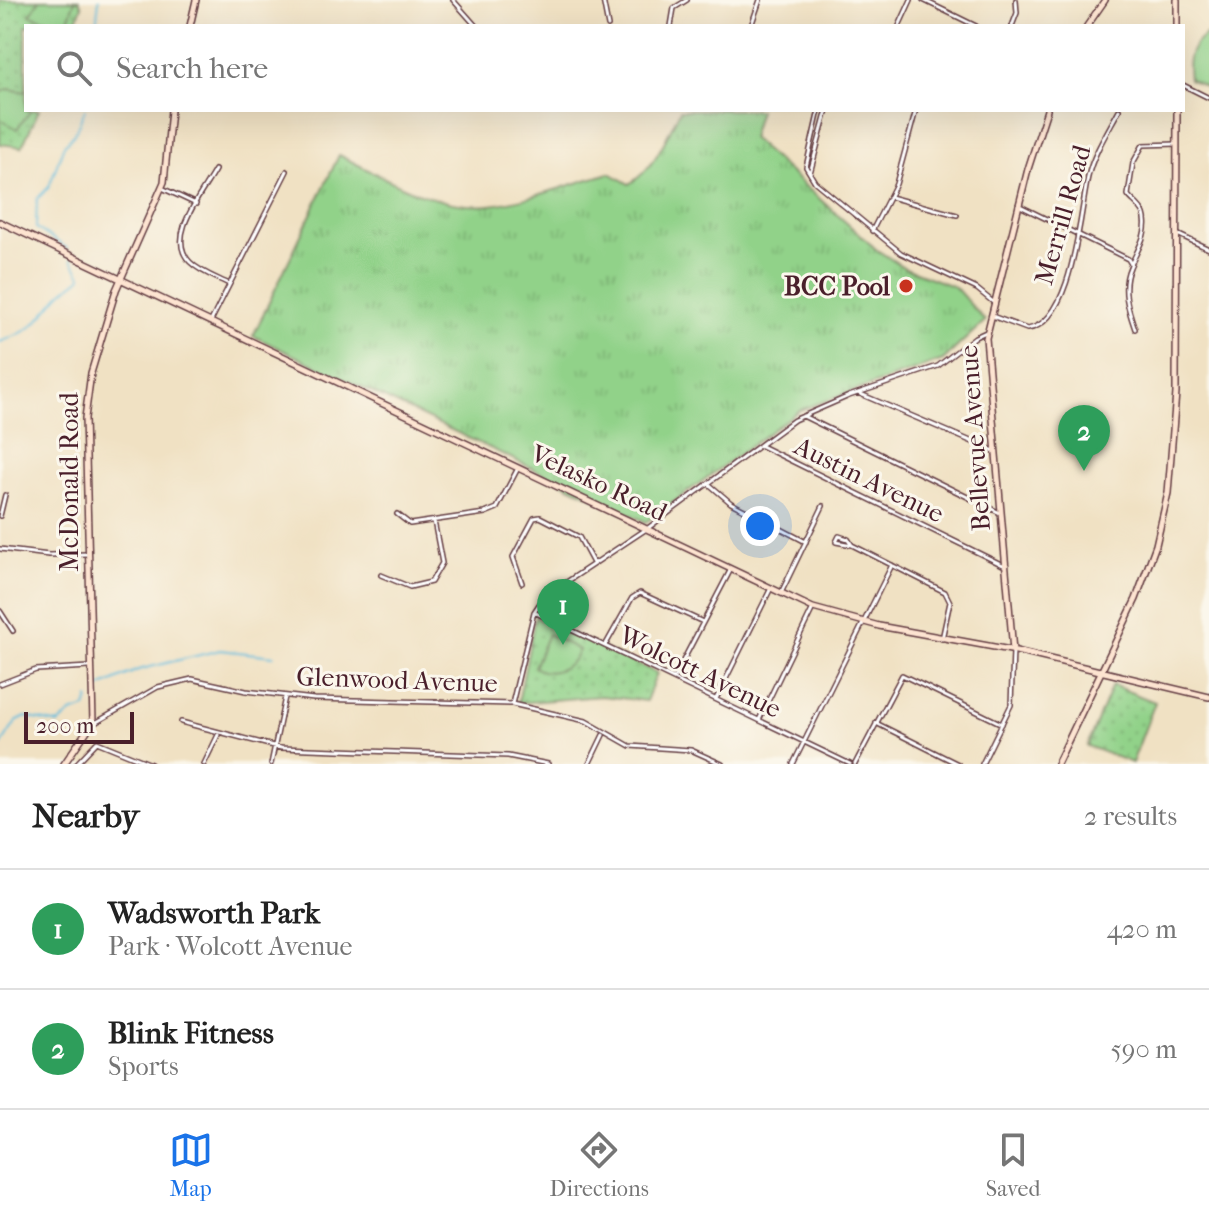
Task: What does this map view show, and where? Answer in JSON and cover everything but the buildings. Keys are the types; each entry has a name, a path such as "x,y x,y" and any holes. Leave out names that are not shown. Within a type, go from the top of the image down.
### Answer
{"street":[{"path":"190,24 196,0"},
{"path":"453,0 474,24"},
{"path":"603,0 608,24"},
{"path":"671,24 674,8 687,0"},
{"path":"752,24 760,0"},
{"path":"900,24 911,0"},
{"path":"923,0 972,24"},
{"path":"1013,24 1017,13 1016,0"},
{"path":"1088,24 1105,0"},
{"path":"1177,0 1177,24"},
{"path":"1185,86 1209,98"},
{"name":"McDonald Road","path":"91,725 86,399 99,345 122,278 162,188 168,162 171,112"},
{"path":"819,112 806,167 815,182 872,231 911,259 977,289 996,304"},
{"path":"810,173 826,112"},
{"path":"872,231 890,197 915,112"},
{"name":"Bellevue Avenue","path":"982,764 1012,699 1013,651 986,332 996,304 1018,205 1046,112"},
{"name":"Merrill Road","path":"992,316 1027,329 1045,321 1065,282 1079,235 1088,176 1118,112"},
{"path":"1057,764 1150,563 1168,493 1175,413 1177,112"},
{"path":"1130,265 1140,253 1145,220 1142,210 1128,195 1136,154 1143,145 1177,144"},
{"path":"215,170 182,230 183,251 196,267 229,284"},
{"path":"211,321 287,171"},
{"path":"162,188 196,204"},
{"path":"890,197 957,215"},
{"path":"1018,205 1128,259 1130,265 1125,296 1135,329"},
{"name":"Velasko Road","path":"0,222 813,608 864,623 1013,651 1209,697"},
{"path":"1177,234 1209,249"},
{"path":"534,612 544,597 648,528 802,415 946,363 975,337 986,332"},
{"path":"858,393 994,451"},
{"path":"802,415 1000,513"},
{"name":"Austin Avenue","path":"761,445 1005,566"},
{"path":"397,514 410,524 497,508 519,467"},
{"path":"709,484 731,503 806,542"},
{"path":"0,516 5,495"},
{"path":"781,593 823,506"},
{"path":"522,583 513,557 534,518 540,517 579,537 593,563"},
{"path":"381,575 410,587 431,582 442,563 434,521"},
{"path":"852,545 947,594 950,602 942,639"},
{"path":"0,549 36,554 89,554"},
{"path":"793,764 892,565"},
{"path":"674,678 731,569"},
{"path":"716,699 771,588"},
{"path":"605,646 632,598 640,593 703,622"},
{"path":"759,720 813,608"},
{"path":"0,611 13,631"},
{"name":"Wolcott Avenue","path":"534,612 852,764"},
{"name":"Glenwood Avenue","path":"64,764 91,725 158,687 181,680 201,680 285,696 397,703 512,704 534,612"},
{"path":"0,684 36,670 92,667"},
{"path":"852,764 901,675 1002,724"},
{"path":"271,764 285,696"},
{"path":"512,704 586,721 630,746 691,750 722,764"},
{"path":"181,722 274,746 508,756 548,764"},
{"path":"876,723 958,764"},
{"path":"589,764 604,733"},
{"path":"204,764 218,734"},
{"path":"76,764 97,742 151,764"}],"green space":[{"path":"0,0 79,0 82,6 76,24 24,24 24,112 38,112 22,147 0,144"},
{"path":"40,0 75,0 67,24 30,15"},
{"path":"1209,33 1209,89 1189,79 1188,64 1194,47"},
{"path":"8,89 24,92 24,112 30,112 17,129 0,119 0,93"},
{"path":"679,112 758,112 751,138 877,250 905,268 955,287 985,321 943,360 800,410 646,522 253,336 339,155 431,197 450,203 490,205 534,196 610,173 629,184 646,170"},
{"path":"535,617 657,673 646,701 601,696 518,703"},
{"path":"548,634 579,650 566,666 547,672 534,667"},
{"path":"1112,685 1155,702 1132,763 1087,746"}],"waterway":[{"path":"96,24 99,0"},
{"path":"67,248 36,228 37,199 49,187 64,145 74,134 84,112"},
{"path":"0,342 33,325 61,294 82,277 71,259"},
{"path":"98,688 138,670 220,650 274,656"},
{"path":"0,747 16,722 26,717 59,724 71,713 86,708 89,698"}],"place":[{"name":"BCC Pool","path":"906,286"},
{"name":"Blink Fitness","path":"1084,471"},
{"name":"Wadsworth Park","path":"563,645"}]}
